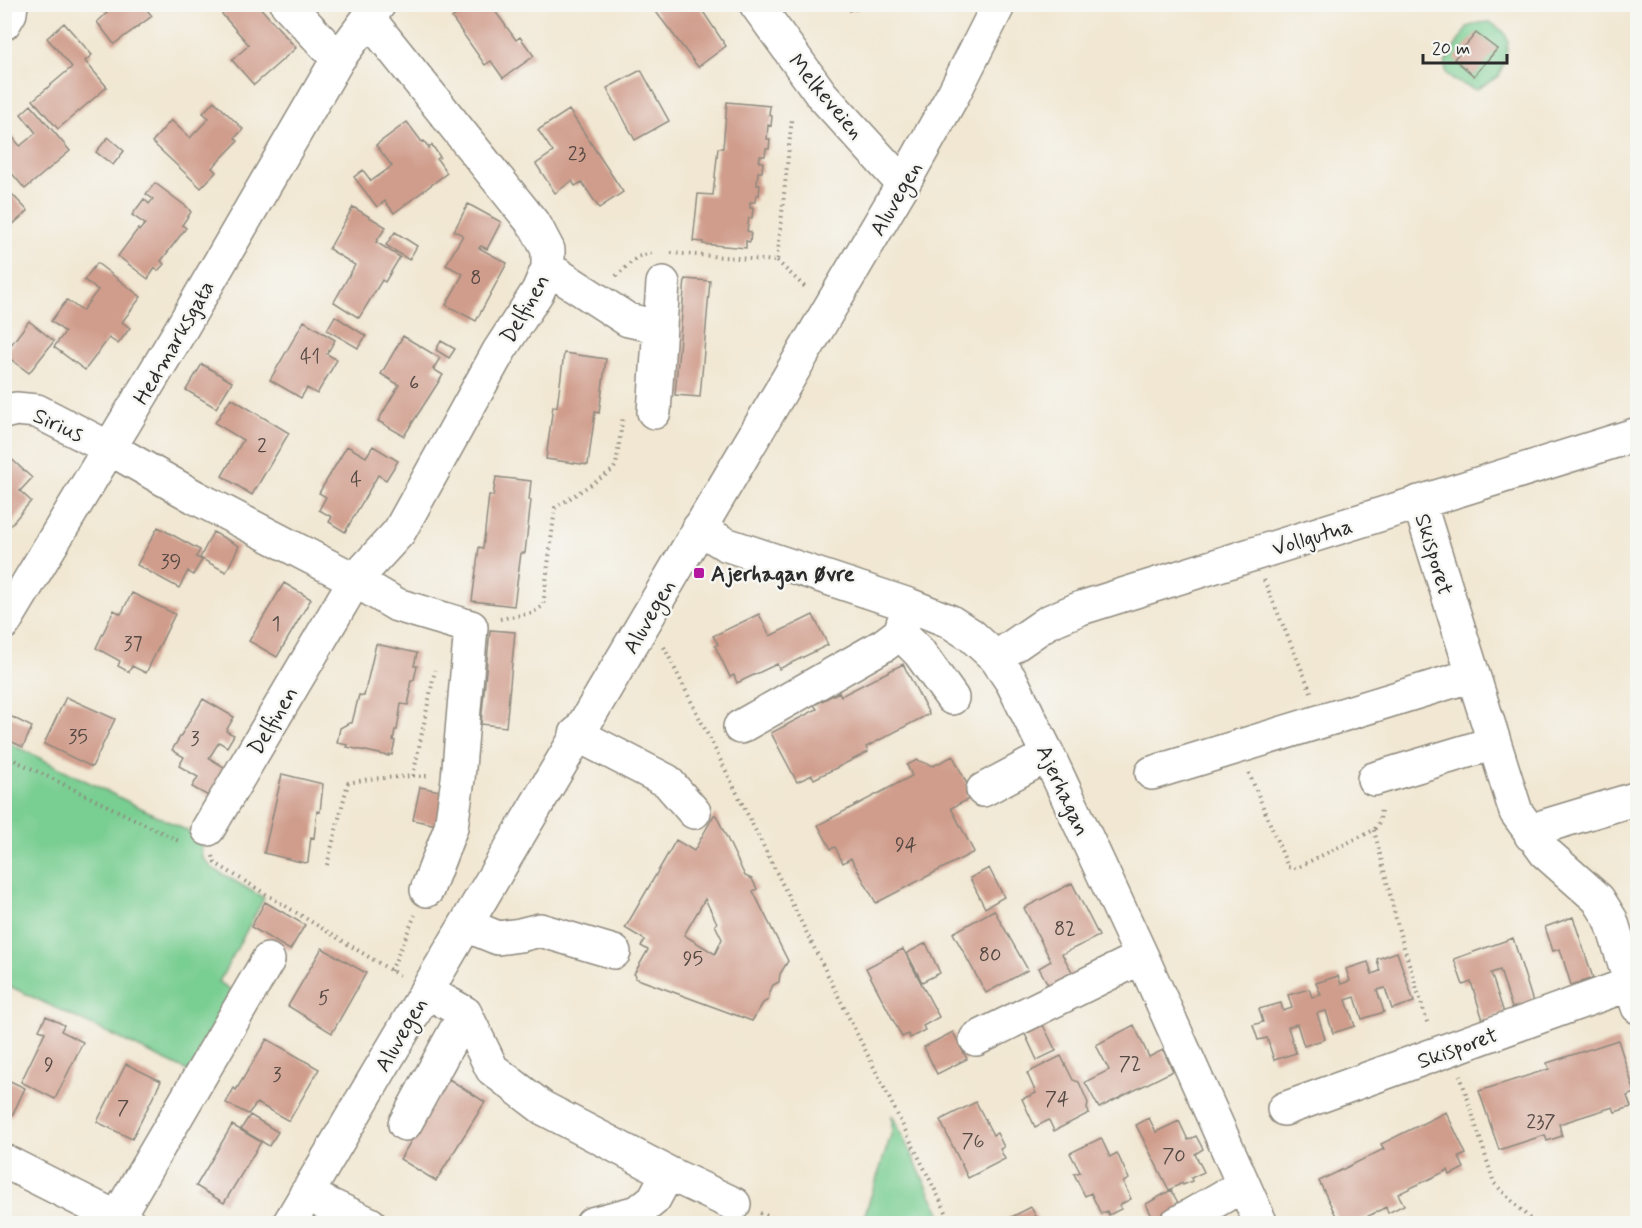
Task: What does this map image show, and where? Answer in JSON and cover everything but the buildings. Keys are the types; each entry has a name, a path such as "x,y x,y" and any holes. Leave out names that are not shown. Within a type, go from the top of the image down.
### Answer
{"street":[{"path":"287,4 338,59"},
{"name":"Aluvegen","path":"289,1224 413,984 466,925 576,734 640,631 903,184 954,93 999,4"},
{"name":"Melkeveien","path":"772,11 821,93 903,184"},
{"name":"Hedmarksgata","path":"4,623 111,449 338,59 374,12"},
{"name":"Delfinen","path":"202,845 355,580 399,532 487,372 538,291 548,268 548,250 536,227 374,12"},
{"path":"548,268 628,320 660,327"},
{"path":"639,411 660,327 663,283"},
{"name":"Sirius","path":"4,412 16,409 37,411 111,449"},
{"name":"Vollgutua","path":"996,658 1048,622 1081,608 1638,434"},
{"path":"111,449 195,497 355,580 397,605 471,627 458,779 451,826 427,890"},
{"name":"Skisporet","path":"1284,1109 1444,1052 1634,996 1624,916 1598,899 1546,853 1516,812 1419,502"},
{"name":"Ajerhagan","path":"699,528 725,544 904,619 949,621 971,635 996,658 1012,682 1048,755 1142,957 1261,1224"},
{"path":"740,727 884,645 904,619 920,652 952,698"},
{"path":"1152,773 1473,675"},
{"path":"576,734 667,781 694,812"},
{"path":"1374,779 1494,743"},
{"path":"983,790 1048,755"},
{"path":"1531,835 1545,826 1638,798"},
{"path":"466,925 498,938 540,930 614,952"},
{"path":"976,1039 1142,957"},
{"path":"4,1161 123,1221 268,960"},
{"path":"413,984 465,1013 492,1069 543,1108 668,1173 734,1204"},
{"path":"405,1124 465,1013"},
{"path":"592,1224 638,1212 654,1199 668,1173"},
{"path":"1176,1224 1244,1185"},
{"path":"306,1194 370,1224"}],"path":[{"path":"777,261 792,118"},
{"path":"593,296 637,257 660,252 777,261 806,288"},
{"path":"471,627 487,620 507,619 532,613 543,606 555,508 613,470 639,411"},
{"path":"1253,555 1323,721"},
{"path":"662,644 952,1224"},
{"path":"327,865 348,783 413,776 436,664"},
{"path":"1238,747 1288,867 1296,868 1374,830 1380,821 1381,809 1374,779"},
{"path":"4,755 202,845 215,863 413,984"},
{"path":"1374,830 1399,931 1494,1183 1535,1224"},
{"path":"391,971 427,890"}],"green space":[{"path":"1490,22 1504,32 1508,41 1506,56 1499,76 1476,90 1453,80 1446,73 1445,63 1467,27"},
{"path":"5,741 200,837 202,857 212,868 264,898 219,982 239,995 194,1074 5,984"},
{"path":"892,1115 945,1223 862,1223 892,1132"}],"place":[{"name":"Ajerhagan øvre","path":"699,573"}]}
